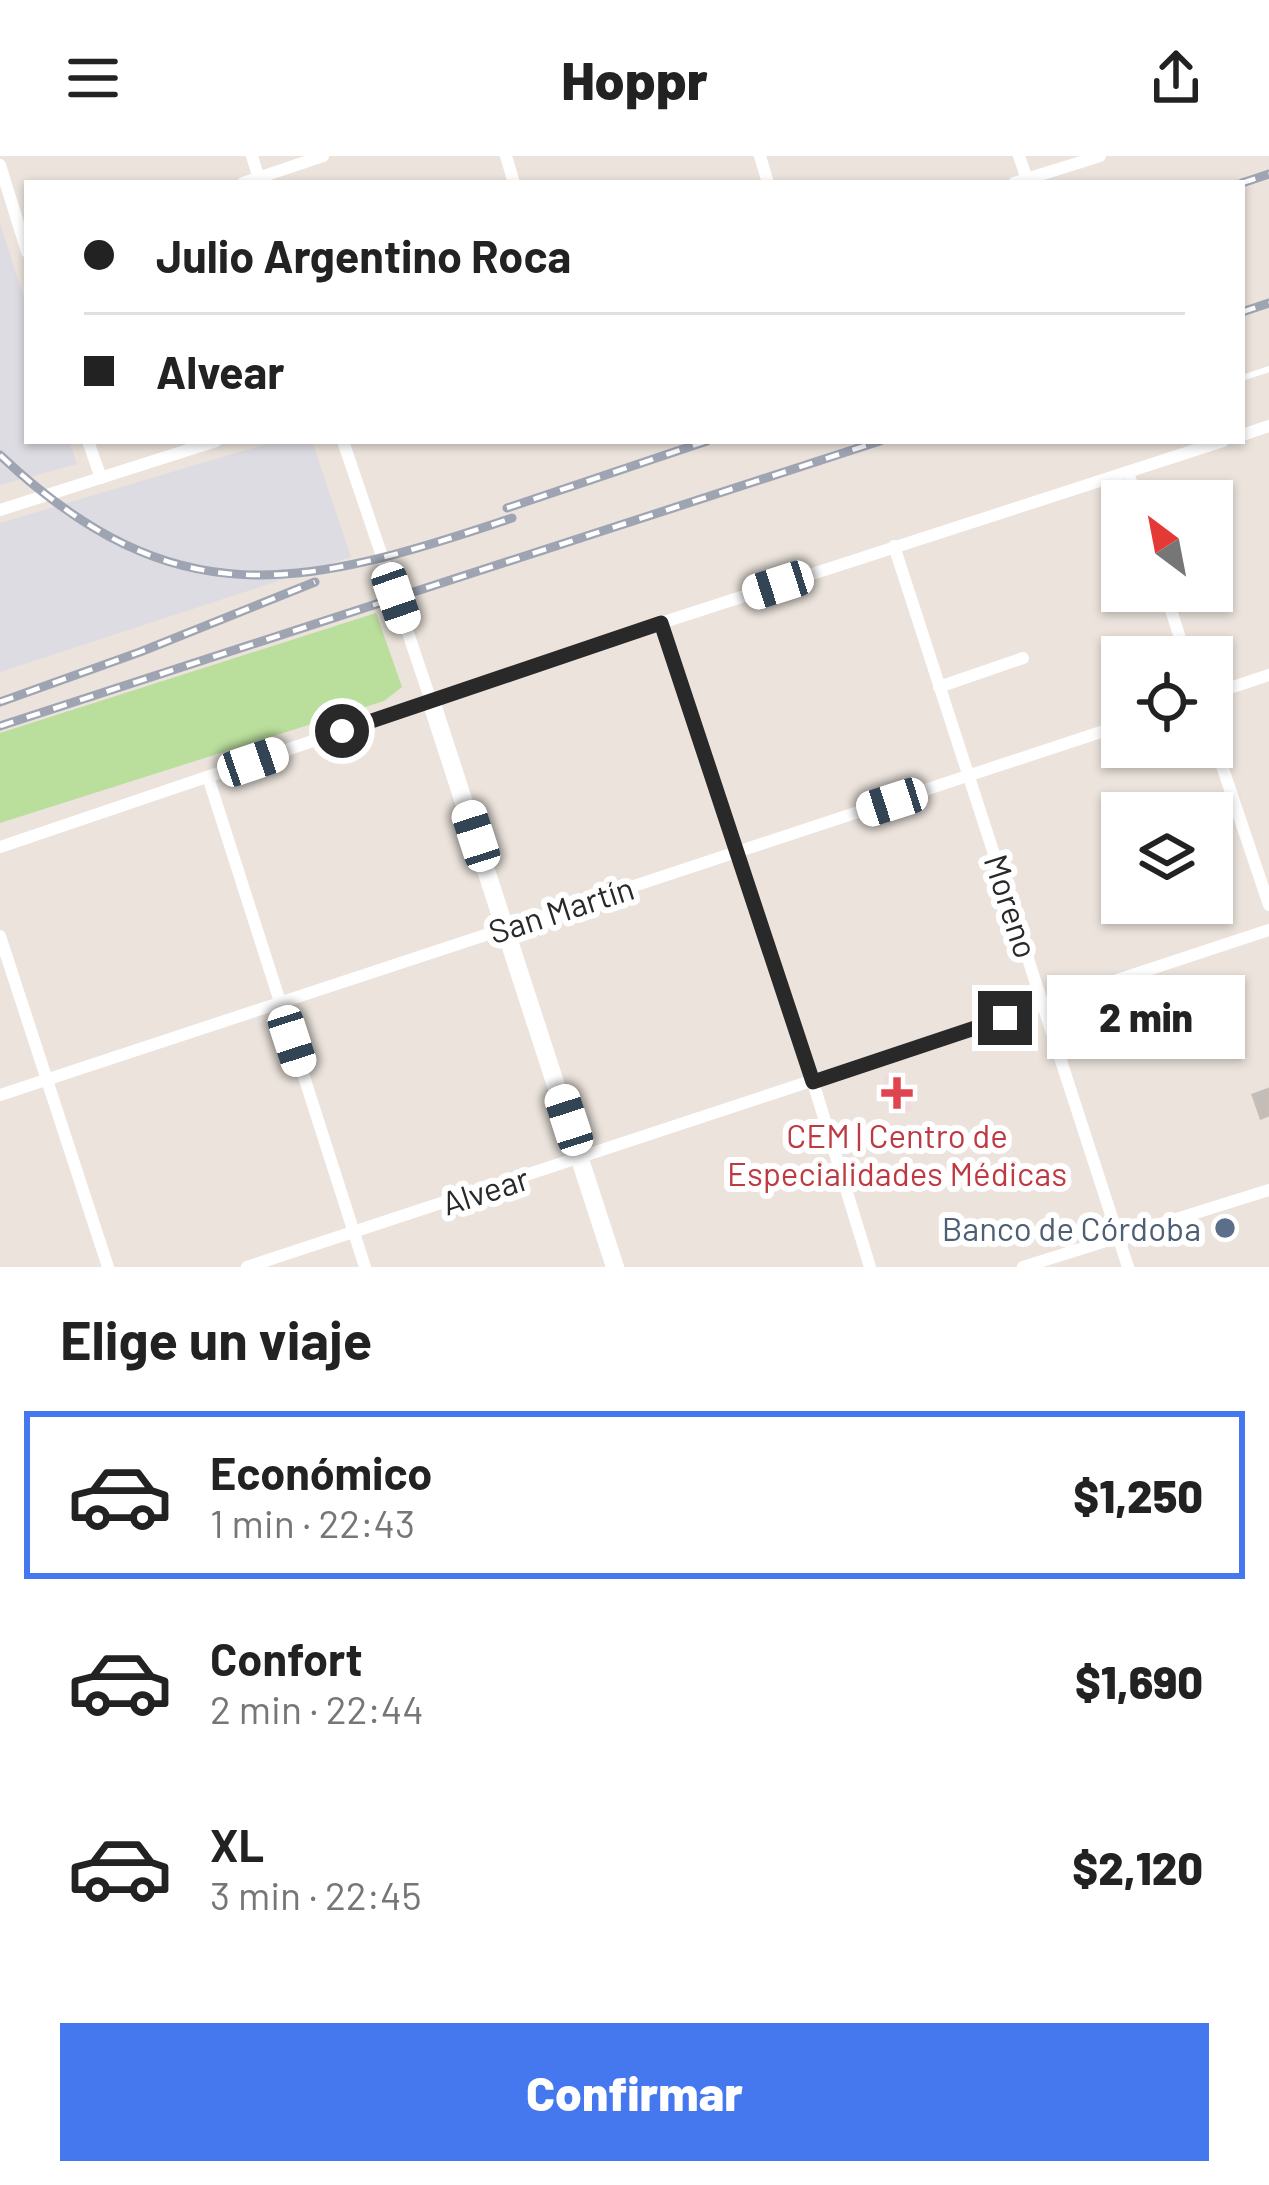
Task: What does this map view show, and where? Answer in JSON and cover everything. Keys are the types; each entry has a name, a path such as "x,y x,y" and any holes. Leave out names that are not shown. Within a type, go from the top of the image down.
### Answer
{"main road":[{"path":"431,700 615,1267"}],"street":[{"path":"253,156 260,180 323,156"},
{"path":"1023,180 1100,156"},
{"path":"0,165 24,242"},
{"path":"89,444 100,478"},
{"path":"0,510 207,444"},
{"path":"345,444 431,700"},
{"path":"0,847 661,623 1214,444"},
{"path":"1128,472 1130,480"},
{"name":"Moreno","path":"894,546 1128,1267"},
{"path":"661,623 870,1267"},
{"path":"939,687 1022,658"},
{"path":"1233,687 1269,675"},
{"name":"San Martín","path":"0,1095 1101,731"},
{"path":"1223,768 1269,905"},
{"path":"208,777 365,1267"},
{"name":"Alvear","path":"247,1267 1269,930"},
{"path":"0,936 108,1267"},
{"path":"1023,1267 1269,1190"}],"shaded area":[{"path":"0,223 24,299 24,444 70,444 77,464 0,485"},
{"path":"266,444 313,444 351,557 0,672 0,523"},
{"name":"CEM | Centro de Especialidades Médicas","path":"900,1071 912,1110 894,1115 883,1076"}],"green space":[{"path":"376,613 402,687 384,701 0,823 0,733"}],"building":[{"path":"1269,1089 1269,1115 1261,1118 1253,1095"}],"railway":[{"path":"1245,182 1269,174"},
{"path":"1245,311 1269,303"},
{"path":"507,508 698,444"},
{"path":"0,726 871,444"},
{"path":"0,455 64,508 124,544 184,566 243,575 304,572 368,561 512,518"},
{"path":"0,702 315,582"}],"place":[{"name":"CEM | Centro de Especialidades Médicas","path":"897,1093"},
{"name":"Banco de Córdoba","path":"1225,1228"}],"route":[{"path":"342,731 661,623 813,1082 1005,1018"}]}
